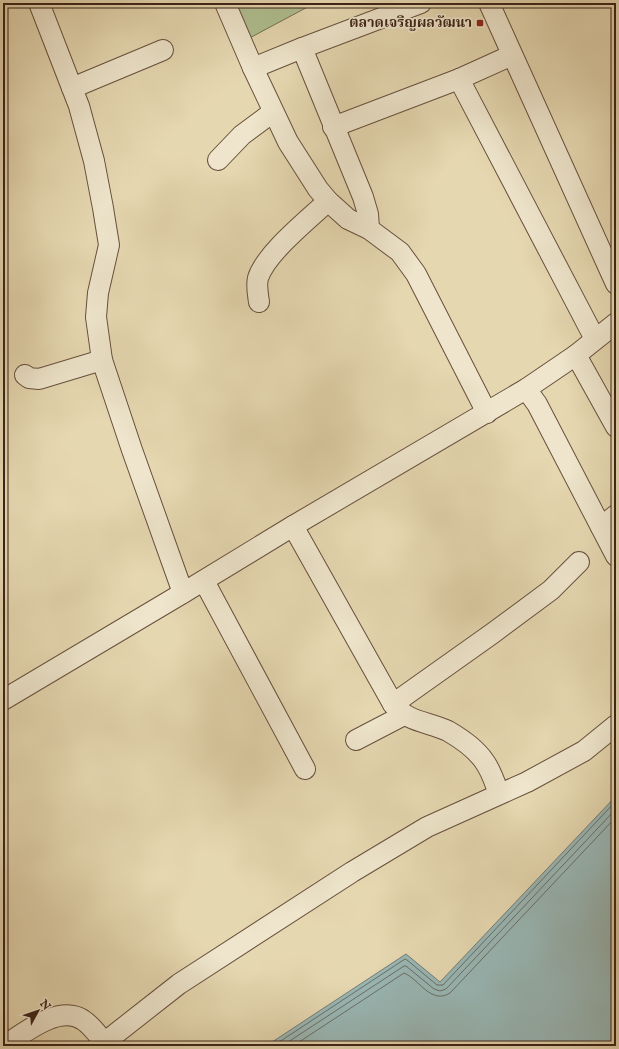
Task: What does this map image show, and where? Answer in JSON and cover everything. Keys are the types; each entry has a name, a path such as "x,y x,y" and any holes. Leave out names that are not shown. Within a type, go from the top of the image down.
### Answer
{"street":[{"path":"39,3 79,106 94,161 109,245 98,294 96,317 102,360 132,450 183,593"},
{"path":"225,3 252,68 273,112 288,142 318,189 328,201 348,219 369,229 400,252 416,274 487,413"},
{"path":"489,3 616,284"},
{"path":"252,68 410,5"},
{"path":"302,48 333,127 364,197 368,214 369,229"},
{"path":"72,88 163,50"},
{"path":"333,127 459,79 512,55"},
{"path":"459,79 595,339"},
{"path":"218,160 242,135 273,112"},
{"path":"259,302 257,292 258,279 266,263 274,253 328,201"},
{"path":"3,700 204,581 293,526 487,413 576,355 616,323"},
{"path":"576,355 616,427"},
{"path":"25,375 29,378 39,379 102,360"},
{"path":"526,389 537,404 616,556"},
{"path":"601,527 616,515"},
{"path":"293,526 399,710 419,722 447,731 462,741 484,760 491,772 499,794"},
{"path":"356,740 399,710 493,634 551,590 579,562"},
{"path":"204,581 305,769"},
{"path":"4,1046 46,1019 66,1015 74,1015 90,1025 102,1044 179,984 352,872 427,827 526,782 584,751 616,724"}],"green space":[{"path":"225,3 315,3 244,41"}],"water":[{"path":"616,796 616,1046 266,1046 406,954 440,982"}],"place":[{"name":"ตลาดเจริญผลวัฒนา","path":"480,23"}]}
